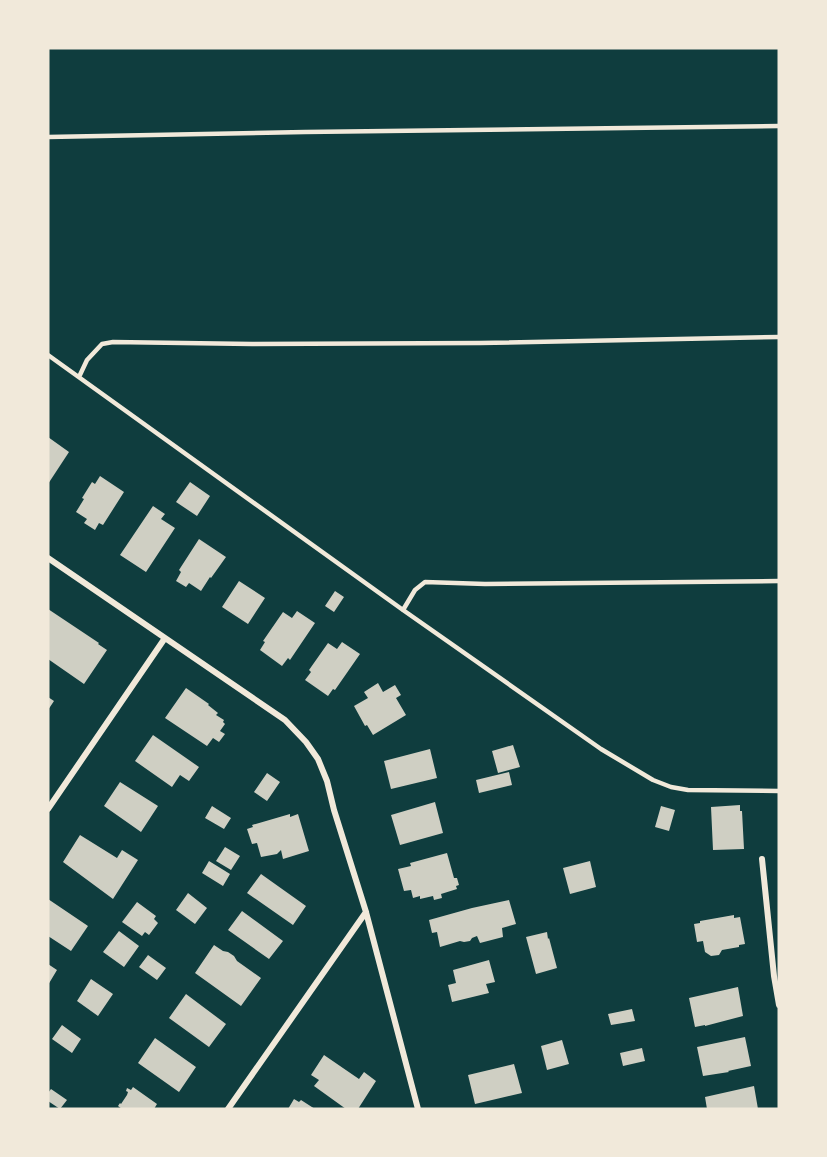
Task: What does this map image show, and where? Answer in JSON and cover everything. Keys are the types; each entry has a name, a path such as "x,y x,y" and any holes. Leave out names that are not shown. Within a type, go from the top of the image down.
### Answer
{"street":[{"path":"48,558 285,720 306,742 318,759 327,781 366,912 418,1109"},
{"path":"48,809 165,638"},
{"path":"762,858 779,1005"},
{"path":"228,1109 366,912"}],"lane":[{"path":"48,137 779,126"},
{"path":"79,377 87,360 102,344 113,342 480,343 779,337"},
{"path":"48,355 403,610 601,748 653,780 688,790 779,791"},
{"path":"403,610 415,590 425,582 497,584 779,581"}],"building":[{"path":"48,437 69,452 48,484"},
{"path":"100,476 124,492 103,525 99,523 95,530 84,523 87,519 76,512 92,482 95,484"},
{"path":"190,482 210,496 197,516 176,502"},
{"path":"153,506 165,514 161,519 175,528 146,572 120,555"},
{"path":"199,539 226,557 201,591 189,583 186,587 176,581 181,572 179,570"},
{"path":"239,581 265,598 248,624 222,607"},
{"path":"335,591 344,597 334,612 325,606"},
{"path":"48,609 107,650 84,684 48,659"},
{"path":"297,611 315,623 290,660 288,658 282,666 260,650 265,642 263,641 283,612 292,618"},
{"path":"342,642 360,654 335,690 333,689 328,696 305,680 311,672 309,670 328,643 337,649"},
{"path":"378,683 383,692 395,685 401,695 396,698 406,715 373,735 354,706 368,698 364,692"},
{"path":"186,688 209,704 218,713 216,715 224,720 225,724 220,731 225,734 219,742 213,738 207,746 165,718"},
{"path":"48,697 54,701 48,710"},
{"path":"153,735 199,767 189,781 180,775 172,787 135,761"},
{"path":"513,745 520,767 498,773 492,751"},
{"path":"430,749 437,778 391,789 384,761"},
{"path":"509,772 512,785 479,793 476,780"},
{"path":"267,773 280,782 267,801 254,792"},
{"path":"120,782 158,806 141,832 104,806"},
{"path":"435,802 443,833 400,845 391,815"},
{"path":"740,805 744,849 713,850 711,807"},
{"path":"212,806 231,818 224,829 205,818"},
{"path":"661,806 675,810 669,831 655,827"},
{"path":"290,814 290,817 298,814 309,851 283,859 281,850 277,854 261,857 257,843 252,844 247,829 253,827 252,825"},
{"path":"80,835 117,858 122,850 138,860 113,899 63,862"},
{"path":"225,847 240,856 231,870 216,861"},
{"path":"447,853 454,878 457,878 459,885 456,886 457,889 441,894 442,898 434,900 433,896 413,898 411,890 404,891 398,869 411,866 410,863"},
{"path":"209,861 230,874 223,886 202,873"},
{"path":"590,861 596,887 570,894 563,868"},
{"path":"261,874 306,906 293,925 247,893"},
{"path":"188,893 207,908 195,924 176,910"},
{"path":"48,899 88,926 71,951 48,936"},
{"path":"509,900 516,924 502,928 503,937 480,943 477,936 470,941 460,941 440,947 437,932 432,933 429,920"},
{"path":"137,902 156,916 154,919 158,923 149,935 145,932 142,936 122,922"},
{"path":"242,911 283,941 269,959 228,930"},
{"path":"734,915 734,918 740,917 745,944 722,950 719,955 711,956 705,952 703,941 697,942 694,924"},
{"path":"119,931 139,946 124,967 103,952"},
{"path":"547,932 557,968 536,974 526,937"},
{"path":"214,945 234,956 237,961 261,978 241,1006 195,973"},
{"path":"148,955 166,968 157,980 139,967"},
{"path":"489,960 495,982 486,984 489,993 452,1002 448,985 456,983 453,970"},
{"path":"48,964 57,970 48,985"},
{"path":"91,979 113,994 98,1016 77,1001"},
{"path":"738,987 743,1016 695,1027 689,998"},
{"path":"186,994 226,1024 209,1047 169,1018"},
{"path":"632,1009 635,1021 611,1025 608,1014"},
{"path":"62,1025 81,1039 72,1053 52,1039"},
{"path":"745,1037 751,1066 703,1076 697,1047"},
{"path":"155,1038 196,1067 179,1092 138,1063"},
{"path":"562,1040 569,1064 547,1070 541,1046"},
{"path":"642,1048 645,1061 623,1066 620,1053"},
{"path":"324,1055 359,1079 364,1072 376,1081 358,1109 346,1109 314,1086 319,1080 311,1075"},
{"path":"514,1064 522,1093 475,1104 468,1075"},
{"path":"754,1086 758,1109 707,1109 705,1097"},
{"path":"133,1087 157,1104 154,1109 122,1109 118,1106 127,1095 127,1088 131,1090"},
{"path":"51,1089 67,1100 60,1109 48,1101 48,1093"},
{"path":"294,1099 299,1102 301,1100 315,1109 288,1109"}]}
